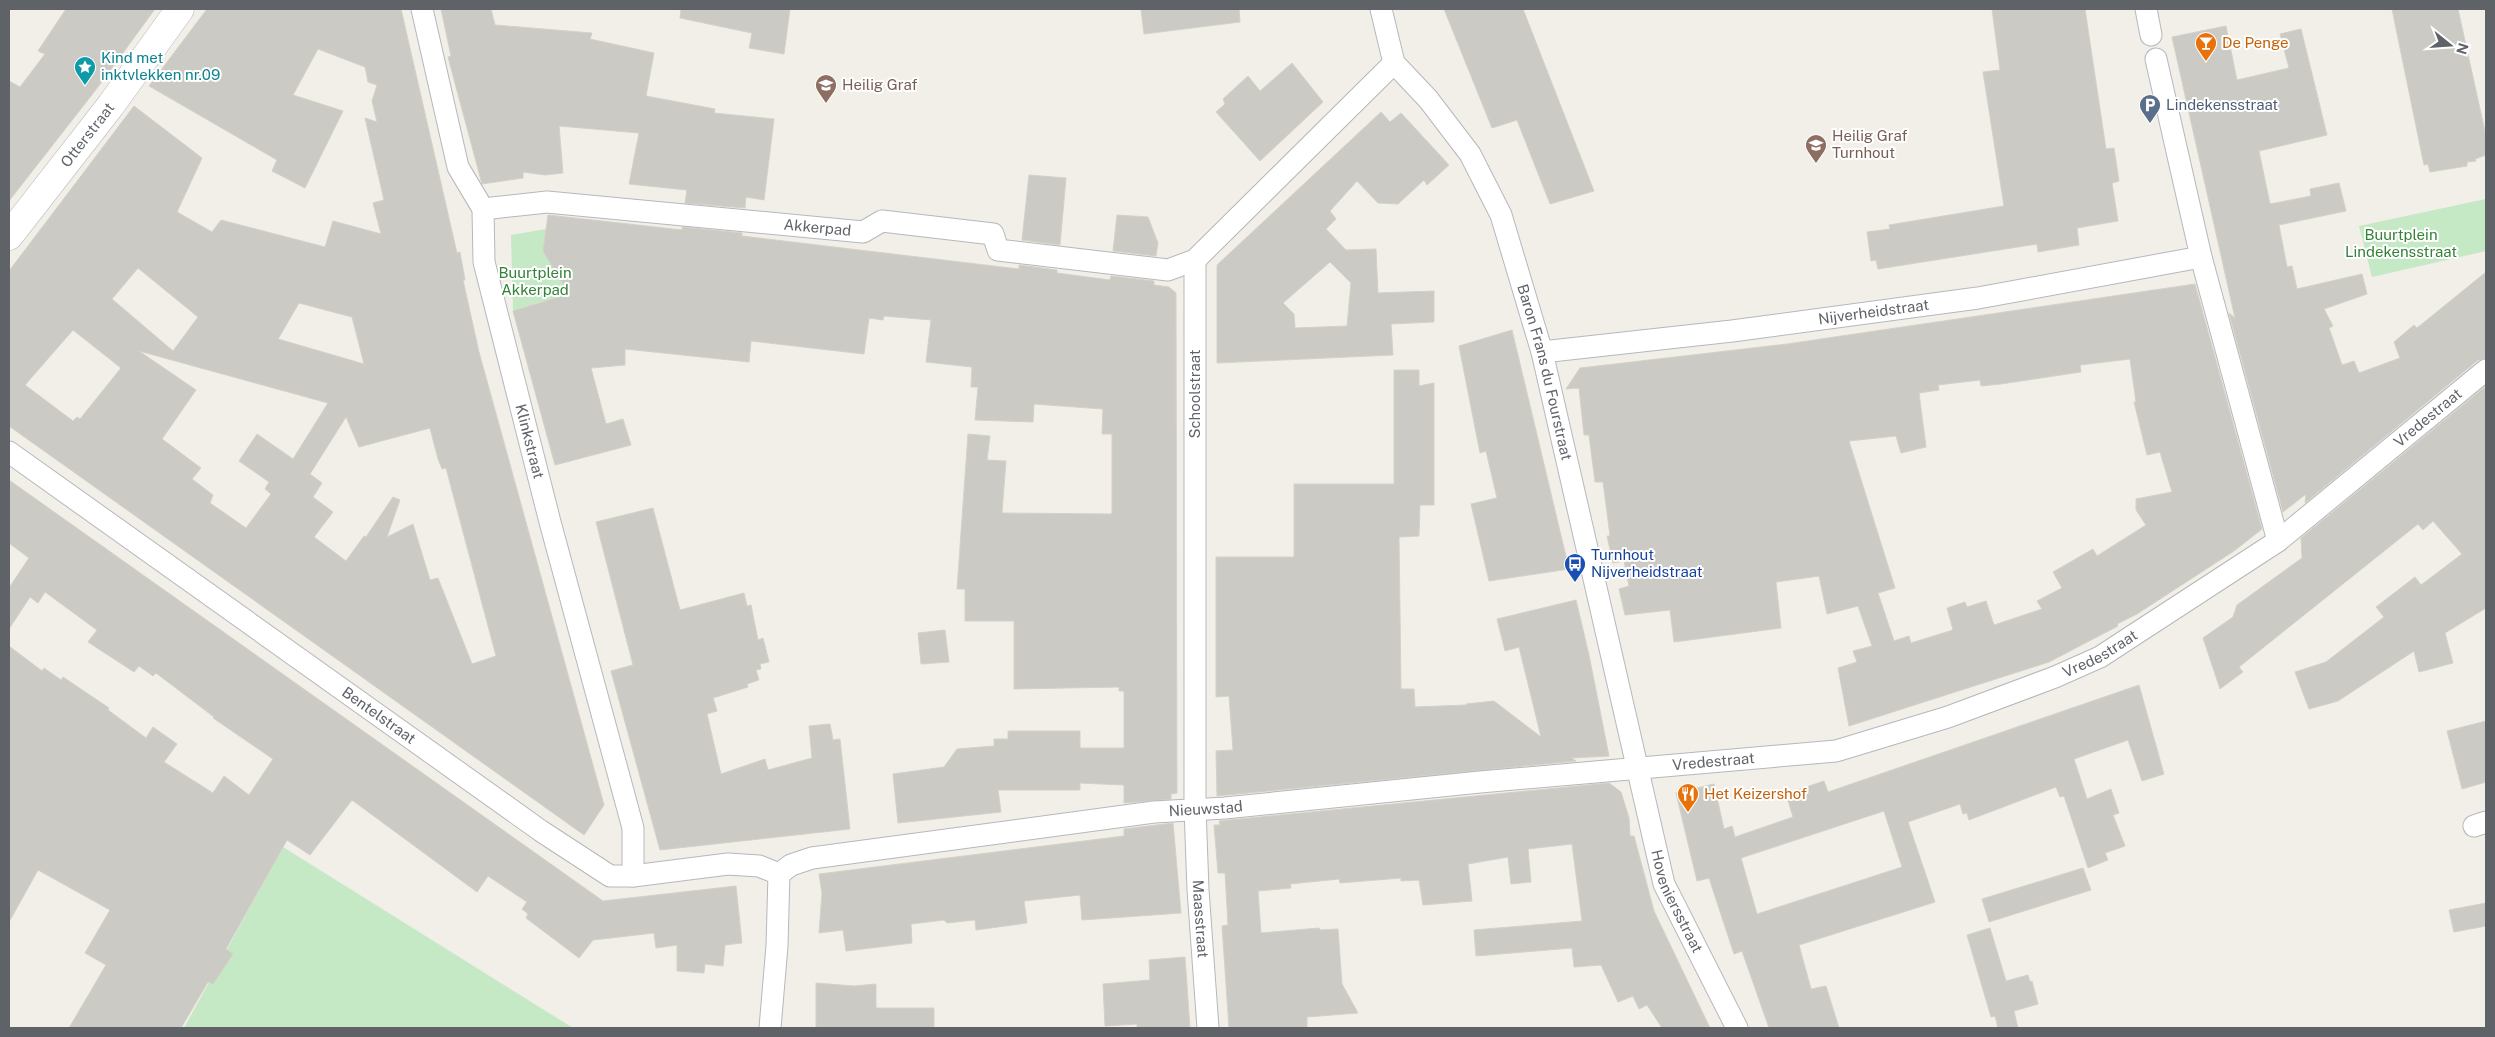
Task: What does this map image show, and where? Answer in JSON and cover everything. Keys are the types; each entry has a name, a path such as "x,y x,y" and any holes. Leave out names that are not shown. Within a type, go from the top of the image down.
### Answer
{"street":[{"name":"Otterstraat","path":"9,236 111,104 180,9"},
{"name":"Klinkstraat","path":"422,9 458,167 483,209 484,262 550,522 633,828 633,876"},
{"name":"Baron Frans du Fourstraat","path":"1381,9 1394,63 1428,99 1470,154 1501,215 1542,352 1637,768"},
{"path":"2146,9 2151,35"},
{"path":"2156,60 2202,257 2278,541"},
{"path":"1195,260 1394,63"},
{"name":"Akkerpad","path":"483,209 547,202 863,232 882,221 994,234 998,250 1168,270 1195,260"},
{"name":"Nijverheidstraat","path":"1542,352 1732,331 1978,298 2202,257"},
{"name":"Schoolstraat","path":"1195,260 1195,808"},
{"name":"Vredestraat","path":"1637,768 1836,750 1948,717 2055,677 2100,657 2278,541 2486,370"},
{"name":"Bentelstraat","path":"9,452 541,831 610,876 633,876 728,864 759,866 779,874"},
{"name":"Nieuwstad","path":"779,874 791,865 812,858 1195,808 1225,808 1637,768"},
{"name":"Hoveniersstraat","path":"1637,768 1664,884 1737,1028"},
{"name":"Maasstraat","path":"1195,808 1198,890 1208,1028"},
{"path":"770,1028 777,946 779,874"}],"green space":[{"name":"Buurtplein Lindekensstraat","path":"2486,199 2486,251 2372,277 2359,226"},
{"name":"Buurtplein Akkerpad","path":"546,229 593,311 544,301 513,311 511,235"},
{"path":"283,847 573,1028 184,1028"}],"building":[{"path":"66,9 155,9 98,87 9,201 9,81 20,87 45,54 38,51"},
{"path":"207,9 401,9 457,253 460,252 465,280 463,280 479,352 604,805 584,835 9,426 9,271 134,106 202,158 177,212 212,232 221,220 325,247 333,221 381,234 373,203 384,200 365,118 377,122 372,101 377,85 368,82 365,67 318,49 293,95 343,111 305,188 272,171 277,160 149,86","holes":["138,268 198,317 173,351 112,299","299,303 352,317 364,364 278,339","73,330 121,368 80,419 77,417 73,421 25,385","139,351 328,403 293,459 257,434 239,461 269,482 265,489 271,494 246,528 210,503 213,495 192,479 201,468 162,439 196,390","346,417 359,447 430,428 438,459 442,469 446,468 496,656 472,664 438,578 430,580 413,524 387,537 400,500 393,497 366,537 364,536 346,561 314,537 333,512 313,497 322,483 310,474"]},
{"path":"441,9 491,9 495,25 592,33 590,39 654,53 646,96 715,109 714,113 774,119 764,200 746,197 745,208 685,203 687,190 629,184 639,133 559,126 563,173 545,175 523,172 523,178 482,184 448,57 451,56"},
{"path":"681,9 790,9 784,54 749,48 752,33 680,18"},
{"path":"1141,9 1239,9 1240,22 1144,34"},
{"path":"1444,9 1523,9 1594,191 1550,204 1517,120 1492,128"},
{"path":"1992,9 2085,9 2106,149 2114,148 2119,181 2112,183 2118,221 2077,228 2079,245 2038,252 2037,244 1878,269 1876,260 1871,261 1867,232 1890,229 1889,225 2004,206 1983,72 2000,70"},
{"path":"2392,9 2458,9 2486,136 2486,155 2475,159 2476,161 2467,162 2467,166 2430,172 2428,164 2424,165"},
{"path":"2226,26 2237,80 2289,68 2280,34 2301,29 2327,135 2259,151 2270,204 2311,196 2310,189 2339,183 2346,211 2279,225 2287,267 2292,266 2297,289 2362,274 2367,294 2324,309 2333,326 2329,328 2342,365 2354,361 2359,373 2400,358 2394,342 2414,325 2417,328 2486,272 2486,358 2478,360 2305,503 2306,494 2283,512 2229,313 2235,318 2172,37"},
{"path":"1292,63 1323,102 1260,161 1216,112 1225,104 1223,99 1248,76 1260,91"},
{"path":"1381,112 1390,122 1401,113 1449,165 1427,185 1424,180 1398,204 1378,203 1357,181 1330,211 1336,219 1326,229 1346,250 1376,249 1378,293 1434,291 1434,322 1391,324 1393,355 1217,363 1217,265","holes":["1330,262 1351,283 1347,326 1295,328 1294,314 1283,303"]},
{"path":"1029,175 1066,178 1060,245 1022,240"},
{"path":"548,215 682,230 682,227 742,233 742,236 1019,269 1019,265 1057,270 1057,273 1110,280 1111,276 1154,281 1154,285 1169,287 1176,293 1177,793 1171,794 1171,799 1124,803 1124,785 1080,783 1080,790 998,790 1001,812 898,823 893,774 944,767 957,749 994,746 994,739 1008,739 1008,731 1080,731 1080,748 1124,748 1124,691 1119,691 1119,687 1014,689 1014,621 965,621 965,589 957,589 968,434 990,436 987,460 1006,461 1002,513 1112,514 1112,434 1102,434 1103,409 1034,404 1033,422 975,420 978,387 971,387 972,367 926,362 931,320 884,316 883,320 869,318 864,354 751,341 749,362 625,349 625,365 591,368 606,424 623,419 631,445 555,465 513,311 569,294 543,251"},
{"path":"1117,215 1148,217 1158,243 1156,256 1113,251"},
{"path":"2195,284 2262,529 2234,551 2137,614 2117,624 2118,626 2049,662 1849,726 1838,668 1857,662 1853,651 1872,646 1858,606 1827,614 1819,576 1776,582 1781,628 1674,642 1670,610 1625,615 1619,589 1629,586 1624,561 1613,563 1607,536 1610,536 1603,482 1595,482 1589,435 1584,435 1579,388 1566,389 1580,368 1787,344","holes":["2130,359 2136,402 2134,402 2147,455 2160,452 2172,492 2136,499 2136,510 2146,525 2097,556 2093,549 2053,572 2062,588 2037,601 2042,609 1994,625 1986,601 1967,607 1965,602 1947,608 1953,630 1911,643 1909,636 1894,641 1878,593 1895,588 1849,441 1896,436 1901,453 1926,447 1919,393 1939,390 1938,385 1980,380 1981,386 2081,372 2080,365"]},
{"path":"1512,330 1569,569 1489,581 1471,504 1497,498 1486,451 1480,453 1459,346"},
{"path":"1394,370 1419,370 1419,386 1434,383 1434,505 1420,505 1419,536 1399,537 1401,689 1414,689 1415,707 1466,705 1494,701 1541,737 1519,647 1505,651 1497,619 1576,600 1609,756 1572,758 1576,761 1217,796 1216,751 1233,750 1229,696 1216,697 1216,557 1294,557 1294,484 1394,484"},
{"path":"2486,386 2486,608 2445,633 2453,663 2419,672 2414,651 2338,701 2309,709 2295,672 2326,662 2384,617 2376,607 2415,577 2421,585 2462,554 2433,521 2423,530 2418,524 2239,667 2243,672 2220,689 2203,638 2233,617 2237,605 2302,558 2301,538"},
{"path":"9,480 603,901 736,886 742,943 725,945 723,966 705,964 704,973 677,971 677,945 656,948 654,933 593,940 579,958 526,918 528,914 522,909 527,902 488,876 477,892 352,800 310,855 287,840 226,949 233,954 213,984 208,982 181,1028 69,1028 106,965 85,953 110,910 38,870 9,922 9,646 42,671 44,668 61,680 63,677 109,708 108,710 146,738 153,727 177,744 164,762 213,793 224,776 249,795 273,759 213,718 156,673 153,676 139,666 134,672 88,642 97,630 45,592 38,603 30,597 9,629 9,588 29,558 9,543"},
{"path":"653,508 680,610 744,593 747,606 751,605 758,640 763,638 769,662 760,664 761,669 756,670 759,680 747,684 748,687 713,698 717,711 707,714 721,774 765,759 768,770 812,758 809,726 830,724 833,740 840,739 850,829 660,850 611,671 633,665 596,522"},
{"path":"945,630 949,662 921,664 918,633"},
{"path":"2139,685 2164,774 2142,781 2128,740 2074,759 2087,799 2111,789 2119,813 2113,815 2125,846 2105,853 2108,860 2088,868 2064,796 2060,797 2056,787 1969,820 1967,813 1963,814 1960,804 1908,822 1935,902 1799,945 1811,989 1826,986 1839,1028 1769,1028 1742,951 1734,954 1709,878 1697,881 1676,793 1714,784 1724,829 1732,826 1735,837 1793,817 1786,794 1824,781 1828,792","holes":["1884,811 1902,867 1757,914 1741,858"]},
{"path":"2486,721 2486,782 2462,789 2447,731"},
{"path":"1609,783 1621,792 1629,818 1630,836 1634,836 1654,911 1710,1028 1662,1028 1647,1005 1639,1009 1633,996 1618,1002 1601,965 1574,967 1572,948 1476,956 1474,930 1582,921 1572,844 1528,849 1531,882 1511,884 1508,857 1468,864 1472,901 1423,905 1419,880 1401,881 1401,878 1340,883 1339,879 1290,884 1291,888 1258,891 1261,933 1319,928 1320,930 1338,929 1342,984 1358,1013 1307,1017 1307,1028 1229,1028 1222,926 1228,925 1225,873 1218,873 1214,825 1220,825 1219,821"},
{"path":"1173,823 1181,913 1082,920 1080,895 1024,901 1027,923 976,930 975,920 947,923 944,920 911,924 912,943 846,951 843,930 819,933 822,893 819,874 1124,836 1124,829"},
{"path":"2083,868 2091,890 1989,922 1982,899"},
{"path":"2486,903 2486,926 2454,932 2449,910"},
{"path":"1990,928 2006,981 2028,975 2030,982 2032,981 2038,1004 2014,1011 2018,1028 1998,1028 1995,1016 1991,1017 1967,935"},
{"path":"1185,957 1190,1028 1137,1028 1137,1024 1105,1026 1103,984 1150,980 1149,960"},
{"path":"816,983 854,986 876,984 876,1008 934,1008 934,1028 816,1028"}],"place":[{"name":"De Penge","path":"2206,62"},
{"name":"Kind met inktvlekken nr.09","path":"85,86"},
{"name":"Heilig Graf","path":"826,104"},
{"name":"Lindekensstraat","path":"2150,124"},
{"name":"Heilig Graf Turnhout","path":"1816,164"},
{"name":"Turnhout Nijverheidstraat","path":"1575,583"},
{"name":"Het Keizershof","path":"1688,813"}]}
